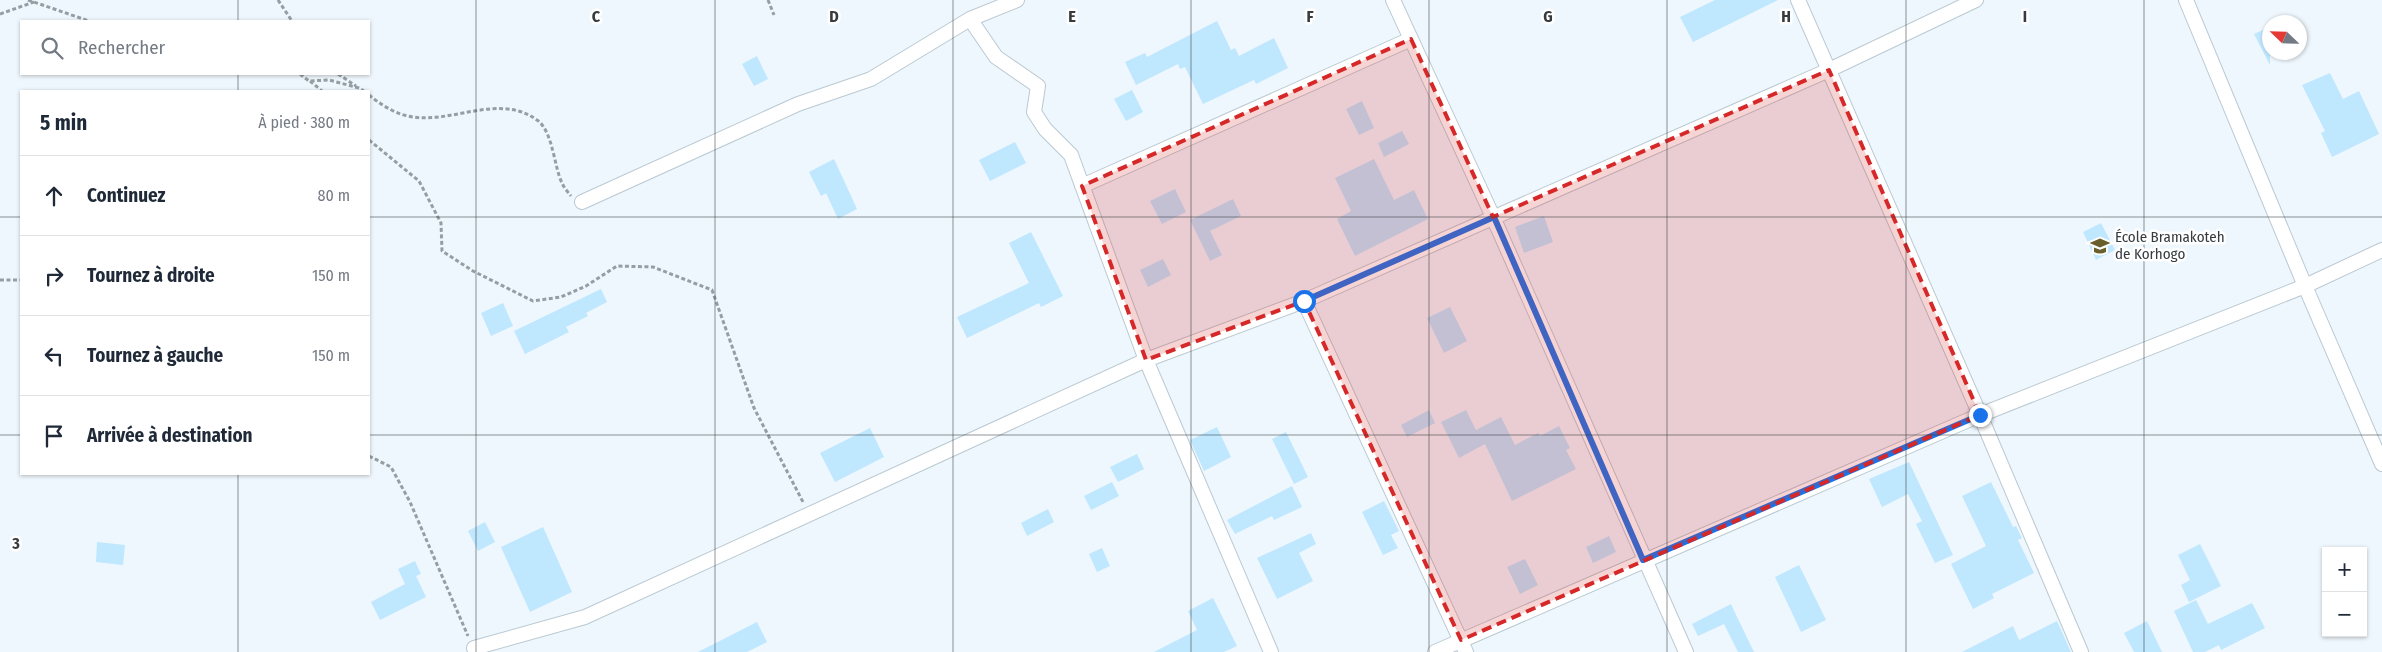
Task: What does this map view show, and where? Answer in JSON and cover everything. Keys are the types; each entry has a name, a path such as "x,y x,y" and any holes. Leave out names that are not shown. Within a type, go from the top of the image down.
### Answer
{"street":[{"path":"582,202 798,104 871,79 970,19 1017,0"},
{"path":"1393,0 1494,217 1643,560 1686,652"},
{"path":"1798,0 1980,415 2081,652"},
{"path":"474,648 585,617 1146,360 1304,301 1829,70 1976,0"},
{"path":"2186,0 2304,286 2382,464"},
{"path":"970,19 996,57 1038,86 1034,112 1045,129 1071,155 1146,360 1271,652"},
{"path":"1082,186 1411,39"},
{"path":"1435,652 1464,646 1643,560 1980,415 2304,286 2382,250"},
{"path":"1304,301 1464,646"}],"path":[{"path":"28,0 86,20"},
{"path":"278,0 291,20"},
{"path":"768,0 774,15"},
{"path":"0,14 34,2"},
{"path":"302,75 321,90"},
{"path":"340,75 362,90"},
{"path":"309,80 329,80 359,88"},
{"path":"370,96 384,107 413,117 460,115 489,108 510,109 538,120 551,143 562,182 570,196 582,202"},
{"path":"370,141 419,181 442,223 442,251 473,272 533,301 561,297 586,286 617,266 653,267 712,290 754,408 810,514"},
{"path":"0,280 20,280"},
{"path":"370,457 392,468 410,502 474,648"}],"highlighted area":[{"path":"1411,39 1493,217 1829,70 1980,415 1461,640 1304,301 1146,360 1082,186"}],"building":[{"path":"1715,0 1778,0 1693,42 1680,17"},
{"path":"1217,21 1231,50 1235,48 1239,56 1274,38 1288,68 1256,84 1254,80 1203,104 1185,67 1180,69 1178,64 1136,85 1125,62 1145,53 1147,57"},
{"path":"2262,30 2262,50 2254,34"},
{"path":"757,56 768,79 754,86 742,64"},
{"path":"2330,73 2343,99 2359,91 2379,134 2332,157 2321,133 2325,131 2302,85"},
{"path":"1132,90 1143,112 1126,121 1114,99"},
{"path":"1362,101 1374,128 1359,135 1346,109"},
{"path":"1402,131 1409,144 1384,157 1378,143"},
{"path":"1015,142 1026,163 990,181 979,160"},
{"path":"834,159 857,209 838,219 826,193 821,196 809,172"},
{"path":"1374,159 1394,200 1414,190 1428,219 1355,256 1337,219 1351,211 1335,178"},
{"path":"1175,189 1186,212 1162,224 1150,201"},
{"path":"1233,199 1241,216 1210,231 1222,255 1210,261 1190,220"},
{"path":"1544,216 1553,242 1524,253 1515,227"},
{"path":"2101,223 2115,250 2096,260 2083,232"},
{"path":"1031,232 1063,296 1041,307 1039,303 967,338 957,317 1029,283 1009,243"},
{"path":"1163,259 1171,275 1148,287 1140,270"},
{"path":"601,289 607,302 586,313 588,316 566,327 569,332 525,354 514,331"},
{"path":"503,303 513,326 491,336 481,313"},
{"path":"1450,307 1467,341 1444,353 1427,318"},
{"path":"1429,410 1435,423 1407,437 1401,425"},
{"path":"1466,410 1476,430 1501,417 1515,445 1538,433 1540,436 1559,426 1570,448 1566,450 1576,469 1512,501 1485,444 1459,458 1441,422"},
{"path":"1217,427 1231,457 1204,471 1190,440"},
{"path":"870,428 884,457 835,482 820,453"},
{"path":"1286,432 1308,477 1294,484 1272,439"},
{"path":"1137,454 1144,469 1118,482 1110,467"},
{"path":"1909,462 1953,555 1935,563 1916,524 1922,521 1908,494 1882,507 1869,479"},
{"path":"1112,482 1119,496 1091,510 1084,496"},
{"path":"1991,482 2013,527 2016,526 2022,538 2018,540 2034,573 1992,594 1994,598 1973,609 1951,564 1986,546 1962,496"},
{"path":"1292,486 1302,507 1274,520 1272,516 1235,534 1227,520"},
{"path":"1384,501 1399,531 1391,535 1398,548 1383,555 1362,512"},
{"path":"1048,509 1054,522 1027,536 1021,523"},
{"path":"485,522 495,542 478,551 468,531"},
{"path":"543,527 572,592 530,612 501,547"},
{"path":"1311,533 1316,544 1299,553 1313,581 1277,599 1257,558"},
{"path":"1609,536 1616,552 1593,563 1586,547"},
{"path":"97,542 125,545 123,565 96,562"},
{"path":"2200,544 2221,586 2189,602 2181,585 2190,580 2178,555"},
{"path":"1102,548 1110,566 1097,572 1089,554"},
{"path":"1525,559 1538,585 1520,594 1507,567"},
{"path":"415,561 421,574 416,576 426,597 380,620 371,602 405,584 398,569"},
{"path":"1799,565 1826,620 1801,632 1775,577"},
{"path":"1213,598 1237,646 1224,652 1154,652 1197,630 1188,611"},
{"path":"2196,600 2208,624 2252,603 2265,628 2221,650 2219,645 2205,652 2193,652 2174,611"},
{"path":"1731,604 1754,652 1738,652 1724,624 1698,636 1692,624"},
{"path":"2057,621 2071,652 1962,652 2013,626 2019,640"},
{"path":"2147,621 2162,652 2134,652 2124,633"},
{"path":"757,622 767,642 747,652 698,652"}],"place":[{"name":"École Bramakoteh de Korhogo","path":"2100,246"}],"route":[{"path":"1304,301 1494,217 1643,560 1980,415"}]}
